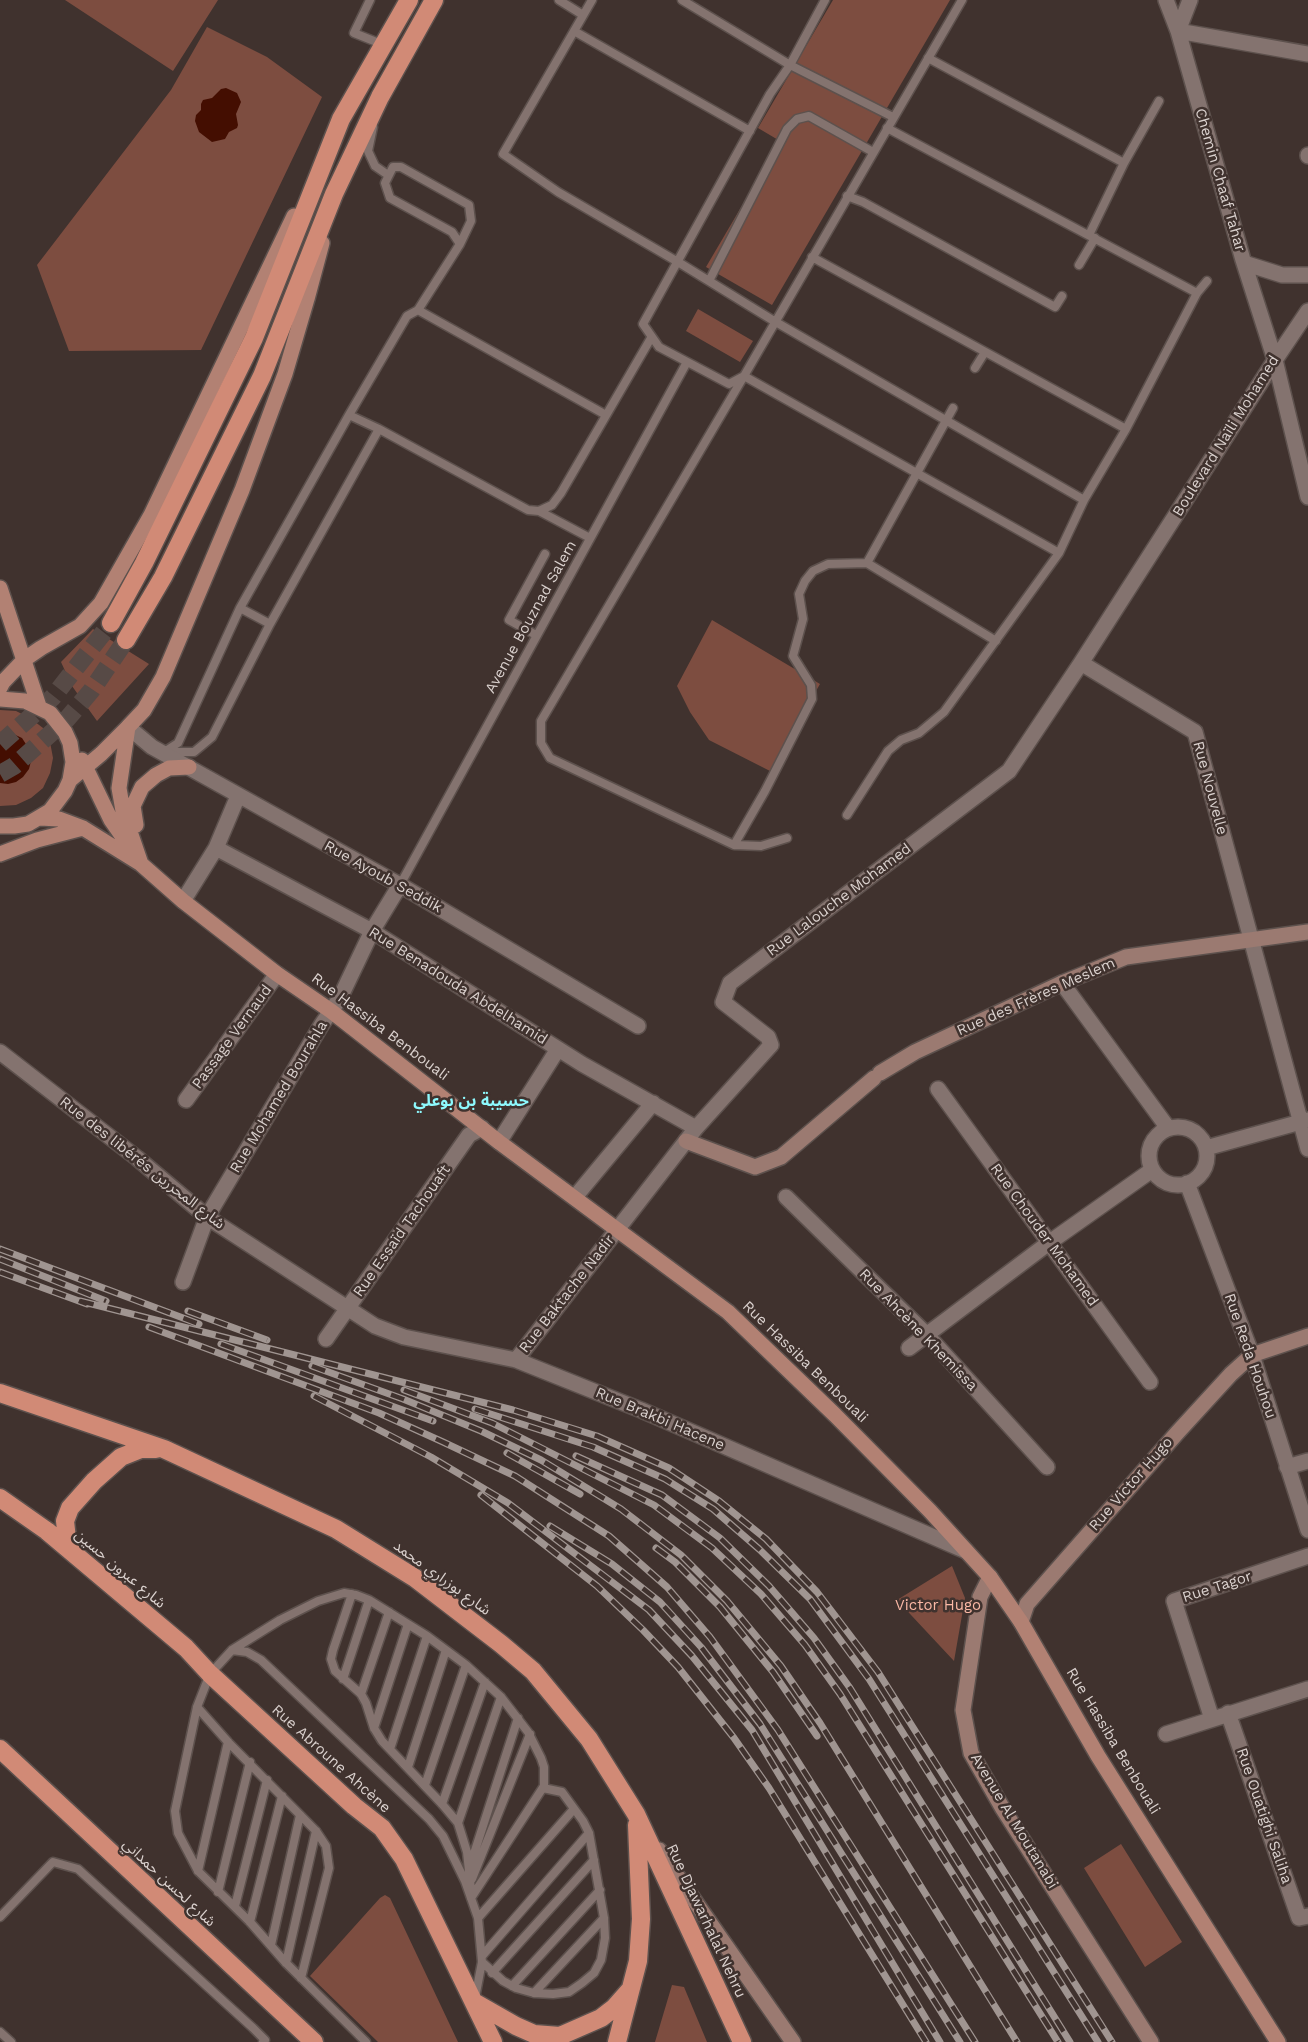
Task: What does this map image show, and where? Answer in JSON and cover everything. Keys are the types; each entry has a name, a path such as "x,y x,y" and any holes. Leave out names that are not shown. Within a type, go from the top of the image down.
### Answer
{"highway":[{"path":"111,623 144,563 234,380 294,239 341,119 409,0"},
{"path":"126,640 163,577 262,376 334,194 380,97 434,0"},
{"name":"شارع بوزراري محمد","path":"0,1393 164,1449 336,1529 415,1578 533,1671 589,1739 636,1814"},
{"path":"68,1548 65,1521 70,1508 94,1481 121,1457 141,1449 164,1449"},
{"name":"شارع عبرون حسين","path":"0,1497 68,1548 186,1648 210,1674"},
{"name":"Rue Abroune Ahcène","path":"210,1674 354,1806 382,1828 404,1859 493,2042"},
{"name":"شارع لحسن حمداني","path":"0,1749 314,2042"},
{"path":"617,2042 638,1961 641,1918 636,1814"},
{"name":"Rue Djawarhalal Nehru","path":"636,1814 742,2042"},
{"path":"474,2002 534,2034 560,2036 601,2018 614,2008 631,1988"}],"main road":[{"path":"0,688 25,659 80,626 101,603 151,515 341,119"},
{"path":"70,780 87,767 144,710 163,677 242,490 285,374 308,299 334,194"},
{"path":"0,588 39,706"},
{"path":"0,699 25,700 39,706"},
{"name":"Rue Hassiba Benbouali","path":"39,706 58,722 87,767 111,820 141,864"},
{"path":"128,727 119,788 123,811 141,864"},
{"path":"0,826 14,826 40,818 59,802 70,780 73,762 70,743"},
{"path":"141,864 133,806 142,787 169,768 189,767"},
{"name":"Rue Hassiba Benbouali","path":"40,818 59,819 83,828 141,864 183,901 277,974 331,1011 499,1142 728,1312 835,1415 930,1511 990,1577 1021,1622 1098,1756 1278,2042"},
{"path":"0,854 37,840 83,828"}],"street":[{"name":"Chemin Chaaf Tahar","path":"1166,0 1178,31 1244,263 1275,360 1308,497"},
{"path":"1190,0 1178,31 1308,54"},
{"path":"1244,263 1282,275 1308,275"},
{"name":"Boulevard Naïli Mohamed","path":"1146,563 1308,311"},
{"name":"Rue Lalouche Mohamed","path":"618,1229 696,1128 771,1045 768,1037 723,1002 730,983 1009,771 1146,563"},
{"name":"Rue Nouvelle","path":"1081,663 1195,732 1251,939 1304,1121 1308,1149"},
{"name":"Rue Ayoub Seddik","path":"128,727 152,747 400,885 638,1026"},
{"path":"183,901 216,848 238,796"},
{"name":"Rue Benadouda Abdelhamid","path":"216,848 372,931 558,1048 696,1128"},
{"name":"Rue Mohamed Bourahla","path":"183,1282 207,1217 340,998 372,931 400,885"},
{"name":"Rue des Frères Meslem","path":"686,1141 755,1167 782,1157 877,1075 915,1052 1062,983 1126,957 1308,932"},
{"name":"Passage Vernaud","path":"186,1100 277,974"},
{"path":"1062,983 1168,1128"},
{"path":"499,1142 558,1048"},
{"name":"Rue des libérés شارع المحررين","path":"0,1052 137,1158 207,1217 347,1309"},
{"name":"Rue Chouder Mohamed","path":"938,1089 1150,1382"},
{"path":"575,1197 653,1103"},
{"path":"1206,1148 1304,1121"},
{"name":"Rue Essaïd Tachouaft","path":"326,1339 469,1135 482,1128"},
{"path":"1168,1128 1187,1128 1202,1140 1206,1148 1205,1166 1201,1173 1187,1183 1177,1185 1167,1183 1152,1170 1149,1150 1152,1141 1168,1128"},
{"path":"909,1348 1050,1242 1152,1170"},
{"name":"Rue Reda Houhou","path":"1187,1183 1252,1354 1308,1530"},
{"name":"Rue Ahcène Khemissa","path":"786,1197 926,1334 1047,1467"},
{"name":"Rue Baktache Nadir","path":"516,1360 618,1229"},
{"name":"Rue Brakbi Hacene","path":"347,1309 375,1326 396,1335 516,1360 642,1410 966,1551"},
{"path":"1252,1354 1308,1336"},
{"name":"Rue Victor Hugo","path":"1021,1622 1028,1604 1059,1568 1177,1432 1252,1354"},
{"path":"1287,1467 1308,1461"},
{"name":"Rue Tagor","path":"1212,1719 1174,1601 1308,1556"},
{"name":"Avenue Al Moutanabi","path":"990,1577 980,1597 963,1710 971,1753 1003,1809 1151,2042"},
{"path":"1166,1734 1308,1689"},
{"name":"Rue Ouatighi Saliha","path":"1228,1713 1304,1917"},
{"path":"636,1814 793,2042"}],"lane":[{"path":"370,0 354,33 384,45"},
{"path":"559,0 583,15"},
{"path":"592,0 503,154 558,192 774,321 1084,500"},
{"path":"682,0 790,65 893,117"},
{"path":"744,376 729,384 659,347 643,324 770,94 790,65 825,0"},
{"path":"787,838 761,846 734,845 550,758 541,743 541,721 962,0"},
{"path":"574,31 750,131"},
{"path":"928,58 1124,163"},
{"path":"380,97 368,151 375,166 388,175"},
{"path":"1079,265 1124,163 1159,101"},
{"path":"710,281 787,129 797,119 809,116 873,152"},
{"path":"887,128 1197,293"},
{"path":"164,752 178,742 240,608 349,415 407,316 418,310 460,244 471,221 469,205 401,167 393,167 385,183 390,198 452,232 460,244"},
{"path":"847,196 863,202 1055,307 1062,296"},
{"path":"812,256 1126,429"},
{"path":"847,815 888,751 901,740 919,733 944,712 1059,553 1084,500 1126,429 1197,293 1207,281"},
{"path":"418,310 606,415"},
{"path":"539,511 552,505 561,493 651,338"},
{"path":"975,368 985,352"},
{"name":"Avenue Bouznad Salem","path":"400,885 687,362"},
{"path":"744,376 1059,553"},
{"path":"867,562 953,408"},
{"path":"349,415 528,510 539,511 590,538"},
{"path":"164,752 194,752 212,737 270,624 379,429"},
{"path":"536,635 509,620 545,554"},
{"path":"734,845 765,791 812,699 811,685 793,656 803,619 799,594 813,571 828,564 867,562 996,641"},
{"path":"240,608 270,624"},
{"path":"366,2042 285,1963 235,1906 198,1871 178,1833 175,1811 197,1707 210,1674 232,1650 280,1620 318,1601 344,1593 352,1594 369,1599 427,1636 466,1665 501,1697 530,1734 544,1767 543,1788 471,1898"},
{"path":"352,1594 331,1659 335,1671 361,1694 374,1728 390,1749 458,1823 470,1868 471,1898"},
{"path":"343,1679 369,1599"},
{"path":"361,1694 389,1612"},
{"path":"374,1728 408,1624"},
{"path":"390,1749 427,1636"},
{"path":"232,1650 247,1652 261,1660 429,1820 442,1836 451,1851 478,1918 482,1959 474,2002"},
{"path":"408,1767 446,1650"},
{"path":"425,1785 466,1665"},
{"path":"442,1804 485,1682"},
{"path":"458,1823 501,1697"},
{"path":"197,1707 228,1742 316,1831 326,1846 328,1868 301,1978"},
{"path":"470,1868 518,1718"},
{"path":"471,1882 530,1734"},
{"path":"198,1871 228,1742"},
{"path":"218,1892 250,1762"},
{"path":"235,1906 267,1780"},
{"path":"482,1959 492,1973 512,1986 534,1993 553,1994 569,1992 594,1973 601,1960 605,1938 604,1918 589,1833 562,1792 543,1788"},
{"path":"250,1922 282,1796"},
{"path":"478,1918 573,1810"},
{"path":"271,1945 300,1815"},
{"path":"285,1963 316,1831"},
{"path":"482,1959 589,1833"},
{"path":"492,1973 594,1860"},
{"path":"0,1917 53,1862 78,1869 265,2041"},
{"path":"512,1986 600,1890"},
{"path":"534,1993 604,1918"},
{"path":"0,2032 11,2042"}],"green space":[{"path":"65,0 218,0 173,71"},
{"path":"833,0 950,0 772,305 706,267 780,141 758,128"},
{"path":"207,27 267,57 322,97 201,350 69,351 37,265 171,90"},
{"path":"698,309 753,341 740,362 686,331"},
{"path":"712,620 820,684 770,771 709,740 690,712 677,686"},
{"path":"93,629 149,664 97,721 72,686 61,662"},
{"path":"0,710 16,711 43,728 50,742 53,758 50,773 43,788 31,798 16,805 0,806"},
{"name":"Victor Hugo","path":"952,1566 965,1598 954,1661 897,1600"},
{"path":"1121,1844 1182,1942 1145,1967 1084,1868"},
{"path":"385,1895 390,1898 458,2042 378,2042 310,1976"},
{"path":"672,1985 684,1987 707,2042 655,2042"}],"shaded area":[{"path":"226,88 237,93 241,102 236,114 238,125 229,132 225,139 212,142 199,132 195,121 196,115 201,110 203,100 212,98 221,89"},
{"path":"7,731 22,738 31,752 29,769 16,782 8,784 0,783 0,732"}],"tunnel":[{"path":"0,744 53,697 111,623"},
{"path":"0,774 14,766 67,719 91,691 126,640"}],"railway":[{"path":"0,1249 199,1324"},
{"path":"0,1259 106,1301"},
{"path":"0,1272 87,1304"},
{"path":"80,1301 513,1410 597,1436 669,1468 719,1501 766,1539 817,1592 878,1672 1112,2042"},
{"path":"188,1311 267,1340"},
{"path":"149,1327 379,1413 443,1442 515,1476 609,1536 667,1587 710,1637 778,1730 975,2042"},
{"path":"221,1344 433,1421"},
{"path":"312,1366 403,1399 481,1431 541,1460 621,1509 681,1555 727,1601 781,1666 820,1723 1017,2042"},
{"path":"404,1390 492,1423 654,1505 712,1548 761,1594 805,1645 840,1694 1058,2042"},
{"path":"314,1396 431,1457 508,1503 649,1610 692,1656 752,1730 940,2042"},
{"path":"475,1409 593,1447 665,1479 713,1509 759,1549 810,1599 869,1679 1098,2042"},
{"path":"507,1453 580,1494"},
{"path":"576,1456 662,1495 720,1538 769,1586 814,1638 850,1688 1070,2042"},
{"path":"481,1495 597,1586 678,1667 734,1738 769,1788 926,2042"},
{"path":"550,1526 612,1564 660,1602 701,1647 760,1724 960,2042"},
{"path":"656,1548 675,1562 720,1607 773,1672 817,1736"}],"district":[{"name":"حسيبة بن بوعلي","path":"471,1101"}]}
